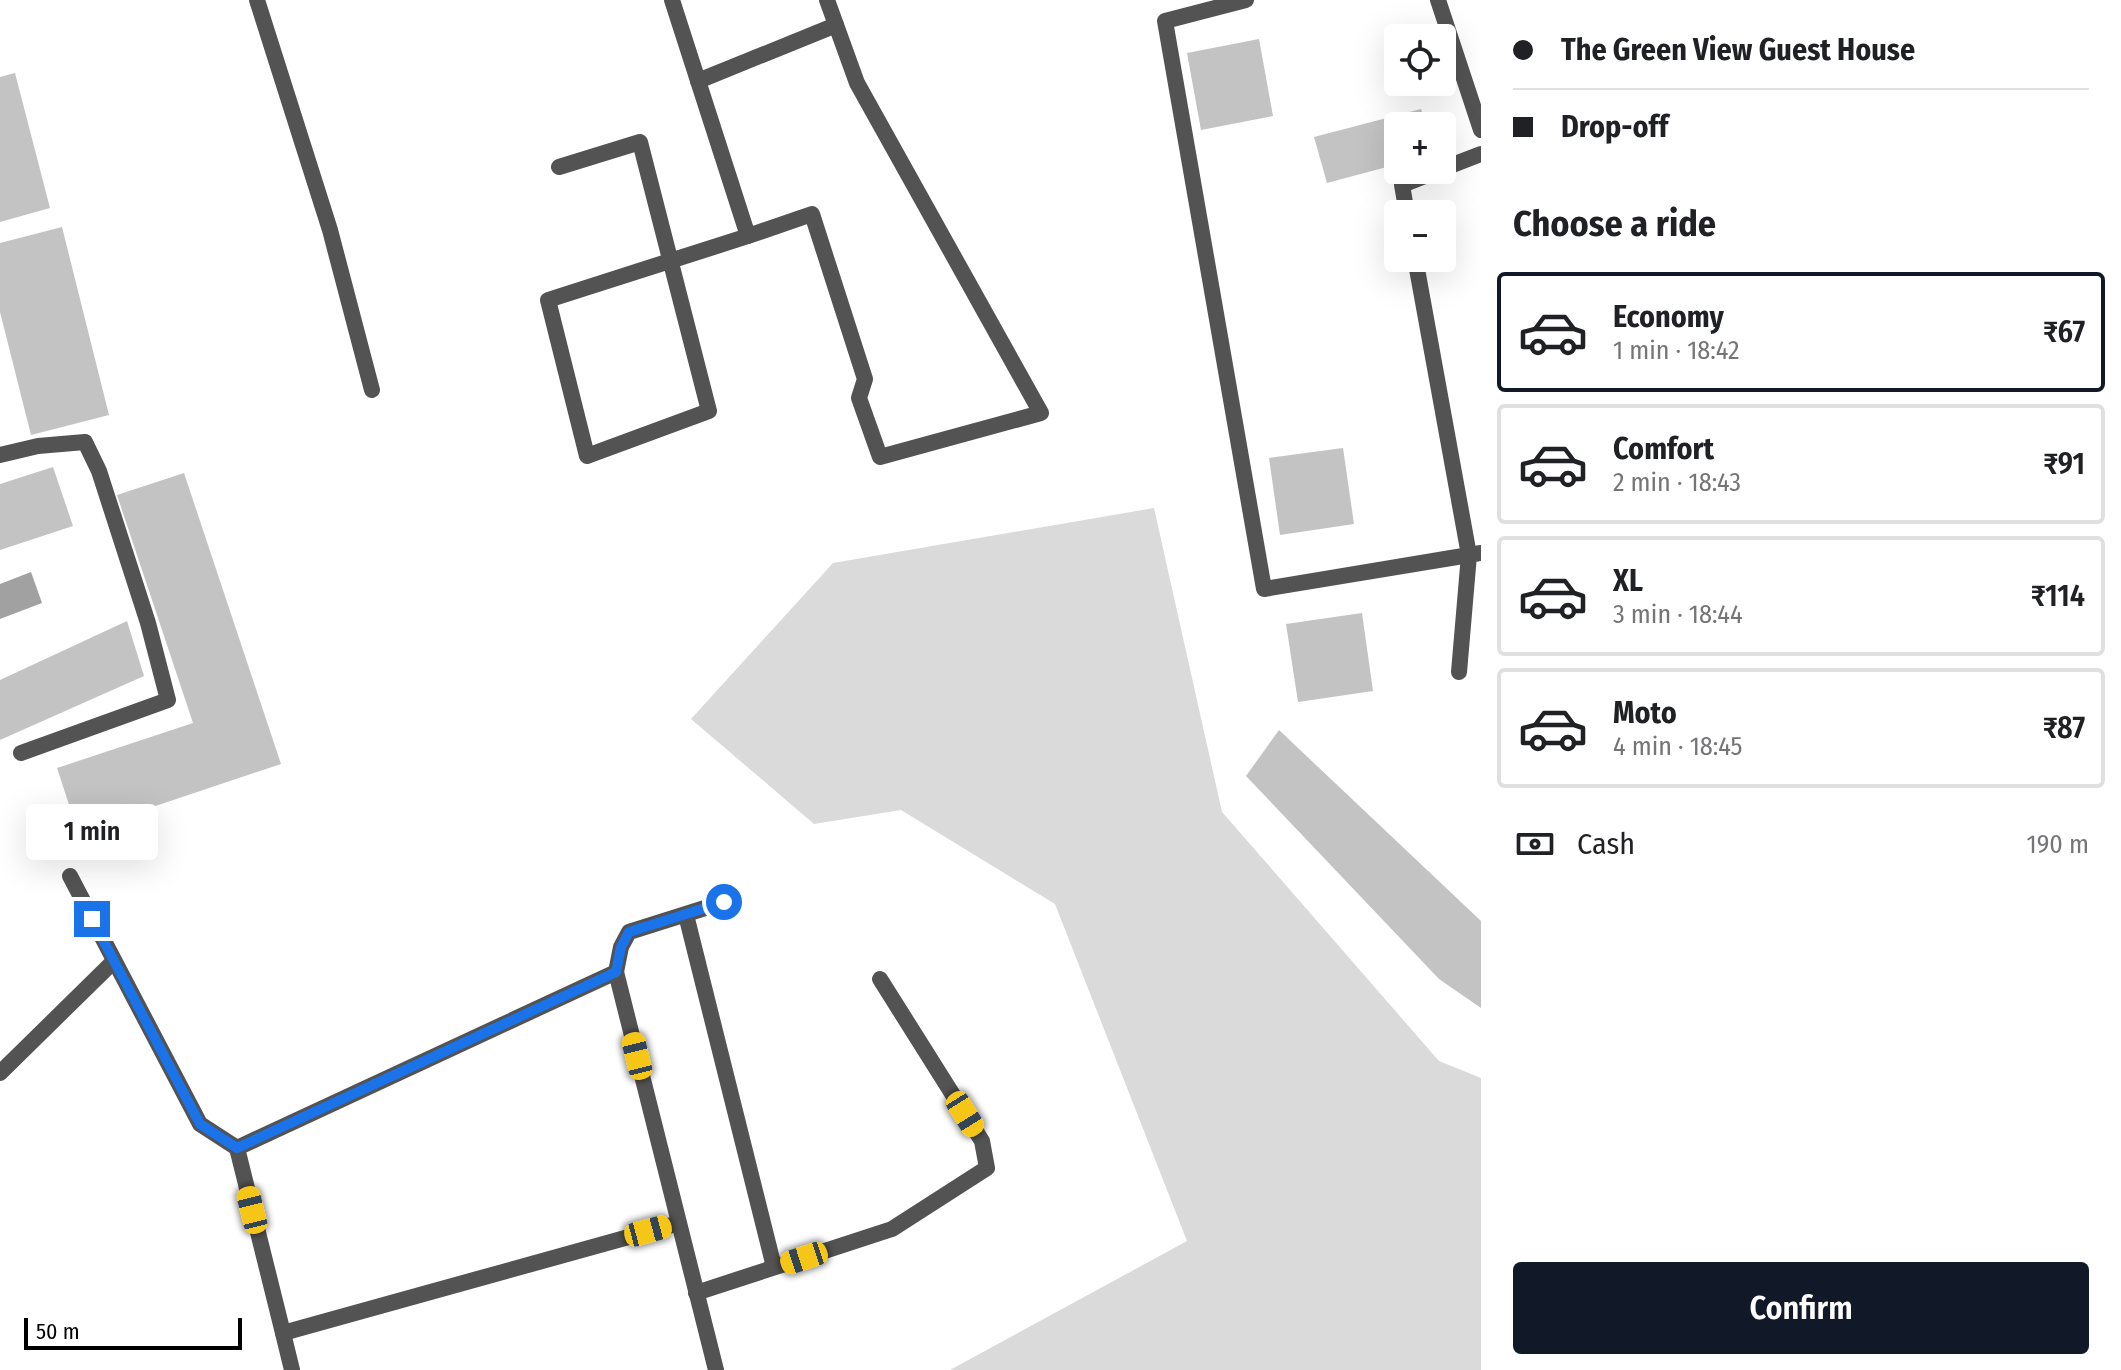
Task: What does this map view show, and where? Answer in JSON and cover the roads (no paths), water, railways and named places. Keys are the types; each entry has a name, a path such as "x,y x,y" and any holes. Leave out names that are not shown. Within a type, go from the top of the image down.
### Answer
{"street":[{"path":"257,0 330,230 372,390"},
{"path":"672,0 748,236"},
{"path":"559,167 640,142 670,262 709,411 587,456 548,300 670,262 812,214 865,379 859,398 880,457 1041,413 857,83 827,0"},
{"path":"1246,0 1165,21 1264,589 1475,554"},
{"path":"1438,0 1481,130"},
{"path":"698,81 836,25"},
{"path":"1456,164 1481,154"},
{"path":"1418,272 1475,554 1459,672"},
{"path":"0,455 38,446 85,442 99,471 148,623 168,700 21,753"},
{"path":"70,876 200,1124 237,1148 292,1370"},
{"path":"716,1370 616,972 621,947 629,932 724,902"},
{"path":"686,915 774,1267"},
{"path":"0,1073 114,961"},
{"path":"237,1148 616,972"},
{"path":"696,1293 892,1229 987,1168 982,1141 880,979"},
{"path":"283,1333 679,1223"}]}
